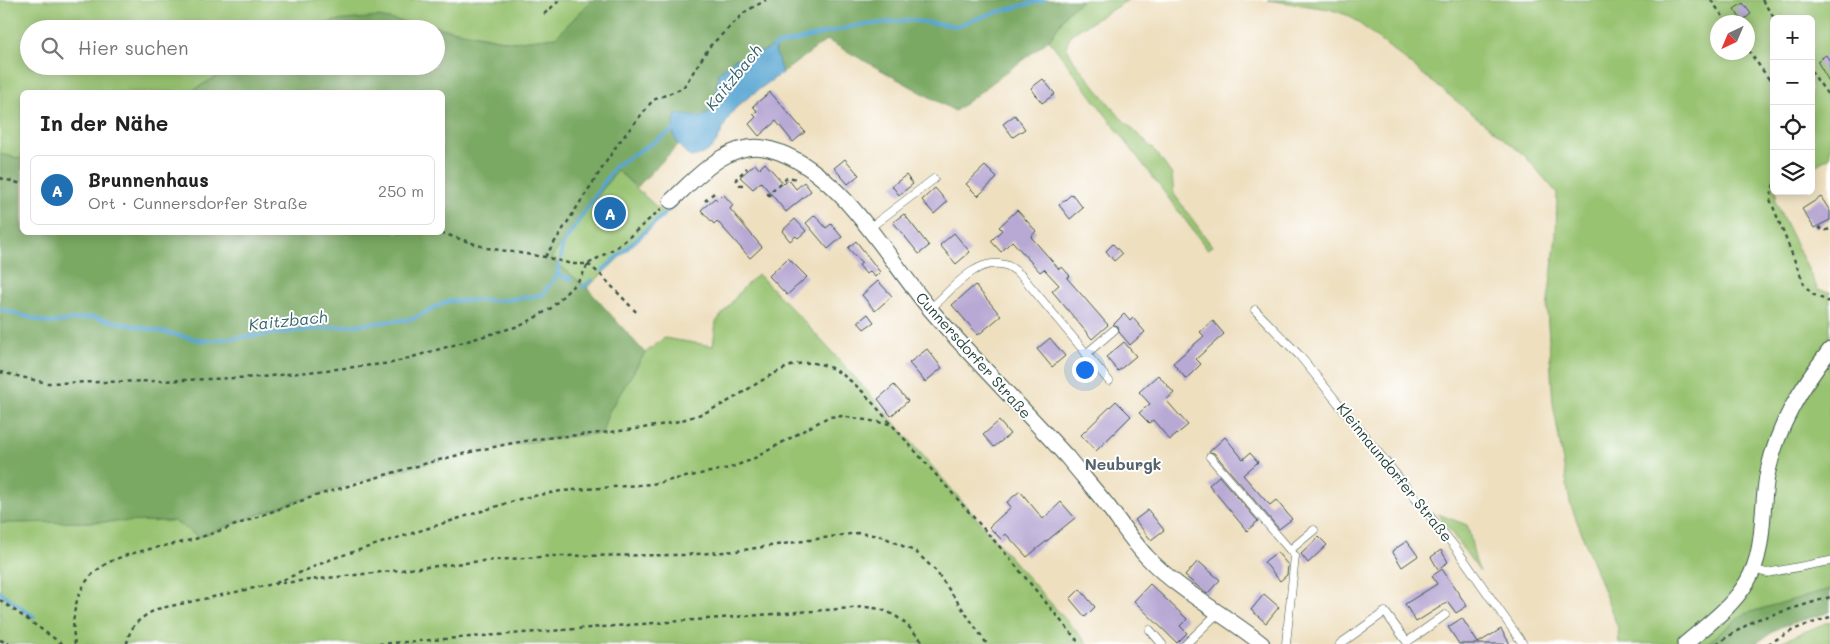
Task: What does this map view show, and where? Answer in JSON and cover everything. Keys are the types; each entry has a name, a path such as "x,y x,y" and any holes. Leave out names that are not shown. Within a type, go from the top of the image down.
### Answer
{"street":[{"name":"Cunnersdorfer Straße","path":"671,201 708,168 731,153 744,148 762,147 788,156 813,172 837,192 930,309 1067,458 1146,556 1186,590 1262,644"},
{"path":"1685,644 1735,599 1748,582 1760,540 1768,471 1783,420 1830,350"}],"lane":[{"path":"868,229 934,179"},
{"path":"930,309 974,269 990,263 1007,265 1022,276 1109,381"},
{"name":"Kleinnaundorfer Straße","path":"1254,310 1305,361 1455,547 1523,644"},
{"path":"1086,354 1114,330"},
{"path":"1210,457 1295,556 1286,644"},
{"path":"1290,550 1314,530"},
{"path":"1753,569 1767,572 1830,561"},
{"path":"1186,644 1219,612"},
{"path":"1340,644 1386,612 1407,642 1445,615"},
{"path":"1150,630 1162,644"}],"path":[{"path":"544,14 560,0"},
{"path":"545,257 617,145 654,100 683,88 710,46 745,12 766,0"},
{"path":"1711,0 1722,15"},
{"path":"1762,0 1772,15"},
{"path":"1755,60 1770,80"},
{"path":"1815,77 1830,98"},
{"path":"743,185 740,185 736,179 747,168"},
{"path":"770,196 768,194 788,177 805,180"},
{"path":"0,178 20,183"},
{"path":"705,202 715,192"},
{"path":"1771,195 1770,199 1804,284 1812,294 1830,302"},
{"path":"445,234 487,248 545,257 572,264 588,264 620,245 671,201"},
{"path":"1819,227 1821,231 1830,229"},
{"path":"588,264 638,314"},
{"path":"0,372 47,383 158,381 262,377 392,363 522,325 550,309 582,278 588,264"},
{"path":"75,644 72,629 75,607 84,584 100,567 119,558 199,538 336,489 448,458 546,438 651,427 690,418 720,406 788,367 806,363 827,366 847,376 1006,554 1080,644"},
{"path":"273,584 334,558 523,498 561,491 652,484 729,468 751,460 828,417 841,416 891,424"},
{"path":"127,644 134,625 145,615 157,609 273,584 482,561 553,556 684,555 727,552 857,533 881,536 916,552 936,571 987,644"},
{"path":"1716,644 1755,620 1830,598"},
{"path":"0,600 62,644"},
{"path":"379,644 865,607 888,610 898,616 925,644"},
{"path":"1768,644 1795,629 1830,617"},
{"path":"0,640 10,644"}],"green space":[{"path":"0,0 592,0 556,37 513,42 445,28 445,20 20,20 20,75 219,75 193,90 20,90 20,159 0,154"},
{"path":"592,0 1083,0 1068,11 1049,40 955,111 827,40 782,73 774,46 752,57 735,59 718,73 715,108 672,130 678,145 637,187 617,170 551,258 587,288 645,353 608,413 602,433 499,447 397,471 297,501 199,537 174,521 0,523 0,154 20,159 20,235 445,235 445,90 193,90 219,75 445,75 445,29 513,42 556,37"},
{"path":"1083,0 1128,0 1071,34 1066,46 1075,62 1119,116 1156,152 1172,175 1174,194 1212,246 1207,249 1049,40 1068,11"},
{"path":"1268,0 1830,0 1830,157 1815,166 1815,15 1770,15 1770,195 1776,195 1775,201 1818,290 1830,292 1830,589 1744,614 1706,644 1619,644 1618,628 1570,503 1553,403 1547,309 1556,237 1557,193 1524,155 1350,16 1329,9"},
{"path":"378,17 394,20 345,20"},
{"path":"617,170 665,215 587,288 551,258"},
{"path":"758,274 843,364 1005,552 1088,644 0,644 0,523 174,521 199,537 297,501 397,471 499,447 602,433 608,413 645,353 664,338 713,346 716,322 743,288"},
{"path":"1438,514 1467,525 1475,560 1480,572"},
{"path":"1830,589 1830,612 1780,627 1755,644 1706,644 1744,614"},
{"path":"1830,621 1830,644 1776,644"}],"water":[{"path":"774,46 782,73 754,93 731,113 715,144 709,150 690,157 680,147 675,138 673,128 676,114 701,117 715,108 718,73 735,59 752,57"}],"building":[{"path":"1743,3 1751,14 1738,15 1734,9"},
{"path":"1826,55 1830,61 1830,83 1817,61"},
{"path":"1043,79 1055,94 1042,103 1031,88"},
{"path":"770,92 805,132 793,142 776,121 759,136 749,124 756,117 753,114 757,111 753,106"},
{"path":"1015,115 1025,129 1013,137 1003,124"},
{"path":"845,159 859,175 848,184 834,168"},
{"path":"765,163 784,184 789,180 796,189 804,182 811,191 786,212 761,182 753,189 740,177 755,164 759,169"},
{"path":"985,166 997,178 978,196 966,184"},
{"path":"906,175 913,184 899,195 892,186"},
{"path":"935,188 947,202 934,214 922,200"},
{"path":"723,194 733,205 730,209 762,247 750,258 717,221 714,224 701,210"},
{"path":"1072,194 1083,208 1070,219 1059,205"},
{"path":"1821,197 1830,211 1830,220 1814,228 1802,209"},
{"path":"607,205 613,205 618,210 616,219 607,221 602,216 602,210"},
{"path":"1017,210 1036,231 1031,237 1059,269 1062,267 1070,276 1067,278 1108,325 1092,339 1052,291 1059,285 1044,269 1040,272 1012,241 1001,252 991,241 1002,230 999,227"},
{"path":"904,214 929,246 919,254 893,222"},
{"path":"815,215 826,228 831,224 842,237 828,249 806,223"},
{"path":"795,219 806,231 798,238 796,236 790,241 782,231"},
{"path":"954,233 970,252 956,264 940,245"},
{"path":"856,241 880,272 875,277 870,271 866,274 859,265 862,263 848,248"},
{"path":"1113,244 1122,254 1114,261 1106,251"},
{"path":"788,258 807,277 787,295 769,276"},
{"path":"878,281 892,296 875,311 862,295"},
{"path":"975,285 1001,316 978,335 952,305"},
{"path":"868,314 874,322 864,329 858,322"},
{"path":"1124,314 1130,321 1133,318 1145,332 1130,345 1119,332 1118,326 1113,325"},
{"path":"1213,321 1224,334 1196,359 1201,364 1186,379 1173,363 1204,336 1200,332"},
{"path":"1050,338 1065,356 1052,367 1037,349"},
{"path":"1124,342 1136,356 1118,371 1106,357"},
{"path":"927,349 942,368 925,382 909,363"},
{"path":"1158,375 1174,393 1166,400 1188,425 1170,440 1153,420 1149,423 1139,413 1150,404 1139,392"},
{"path":"894,385 908,401 891,416 878,399"},
{"path":"1116,401 1131,416 1096,451 1081,435"},
{"path":"999,421 1010,434 994,447 983,435"},
{"path":"1225,437 1243,459 1250,453 1258,462 1243,475 1270,505 1276,500 1292,519 1279,529 1214,453 1209,452"},
{"path":"1219,476 1258,521 1247,531 1209,485"},
{"path":"1020,491 1043,519 1061,502 1075,518 1027,557 1006,534 1001,539 989,527 1011,507 1007,502"},
{"path":"1148,510 1164,530 1151,540 1135,520"},
{"path":"1319,537 1327,545 1308,563 1301,554"},
{"path":"1407,541 1418,556 1402,567 1392,551"},
{"path":"1441,550 1448,562 1438,569 1431,557"},
{"path":"1277,552 1288,565 1287,575 1280,581 1264,562"},
{"path":"1198,561 1220,580 1207,594 1185,576"},
{"path":"1442,569 1467,606 1456,613 1448,602 1416,622 1405,604 1437,584 1432,576"},
{"path":"1150,584 1187,619 1180,626 1187,633 1177,643 1134,601"},
{"path":"1080,589 1095,607 1085,617 1070,599"},
{"path":"1264,594 1279,607 1266,623 1251,610"},
{"path":"1462,618 1478,643 1501,629 1510,644 1459,644 1448,627"}],"waterway":[{"name":"Kaitzbach","path":"772,49 774,46 854,26 909,20 956,26 987,15 1044,0"},
{"name":"Kaitzbach","path":"561,258 562,246 615,166 675,129"},
{"path":"603,270 674,205"},
{"name":"Kaitzbach","path":"0,309 49,323 93,317 205,341 412,319 448,301 505,300 542,295 557,275 559,264"},
{"path":"557,275 571,279"},
{"path":"583,287 592,280"},
{"path":"0,592 34,617"}],"place":[{"name":"Brunnenhaus","path":"610,213"}],"district":[{"name":"Neuburgk","path":"1123,463"}]}
